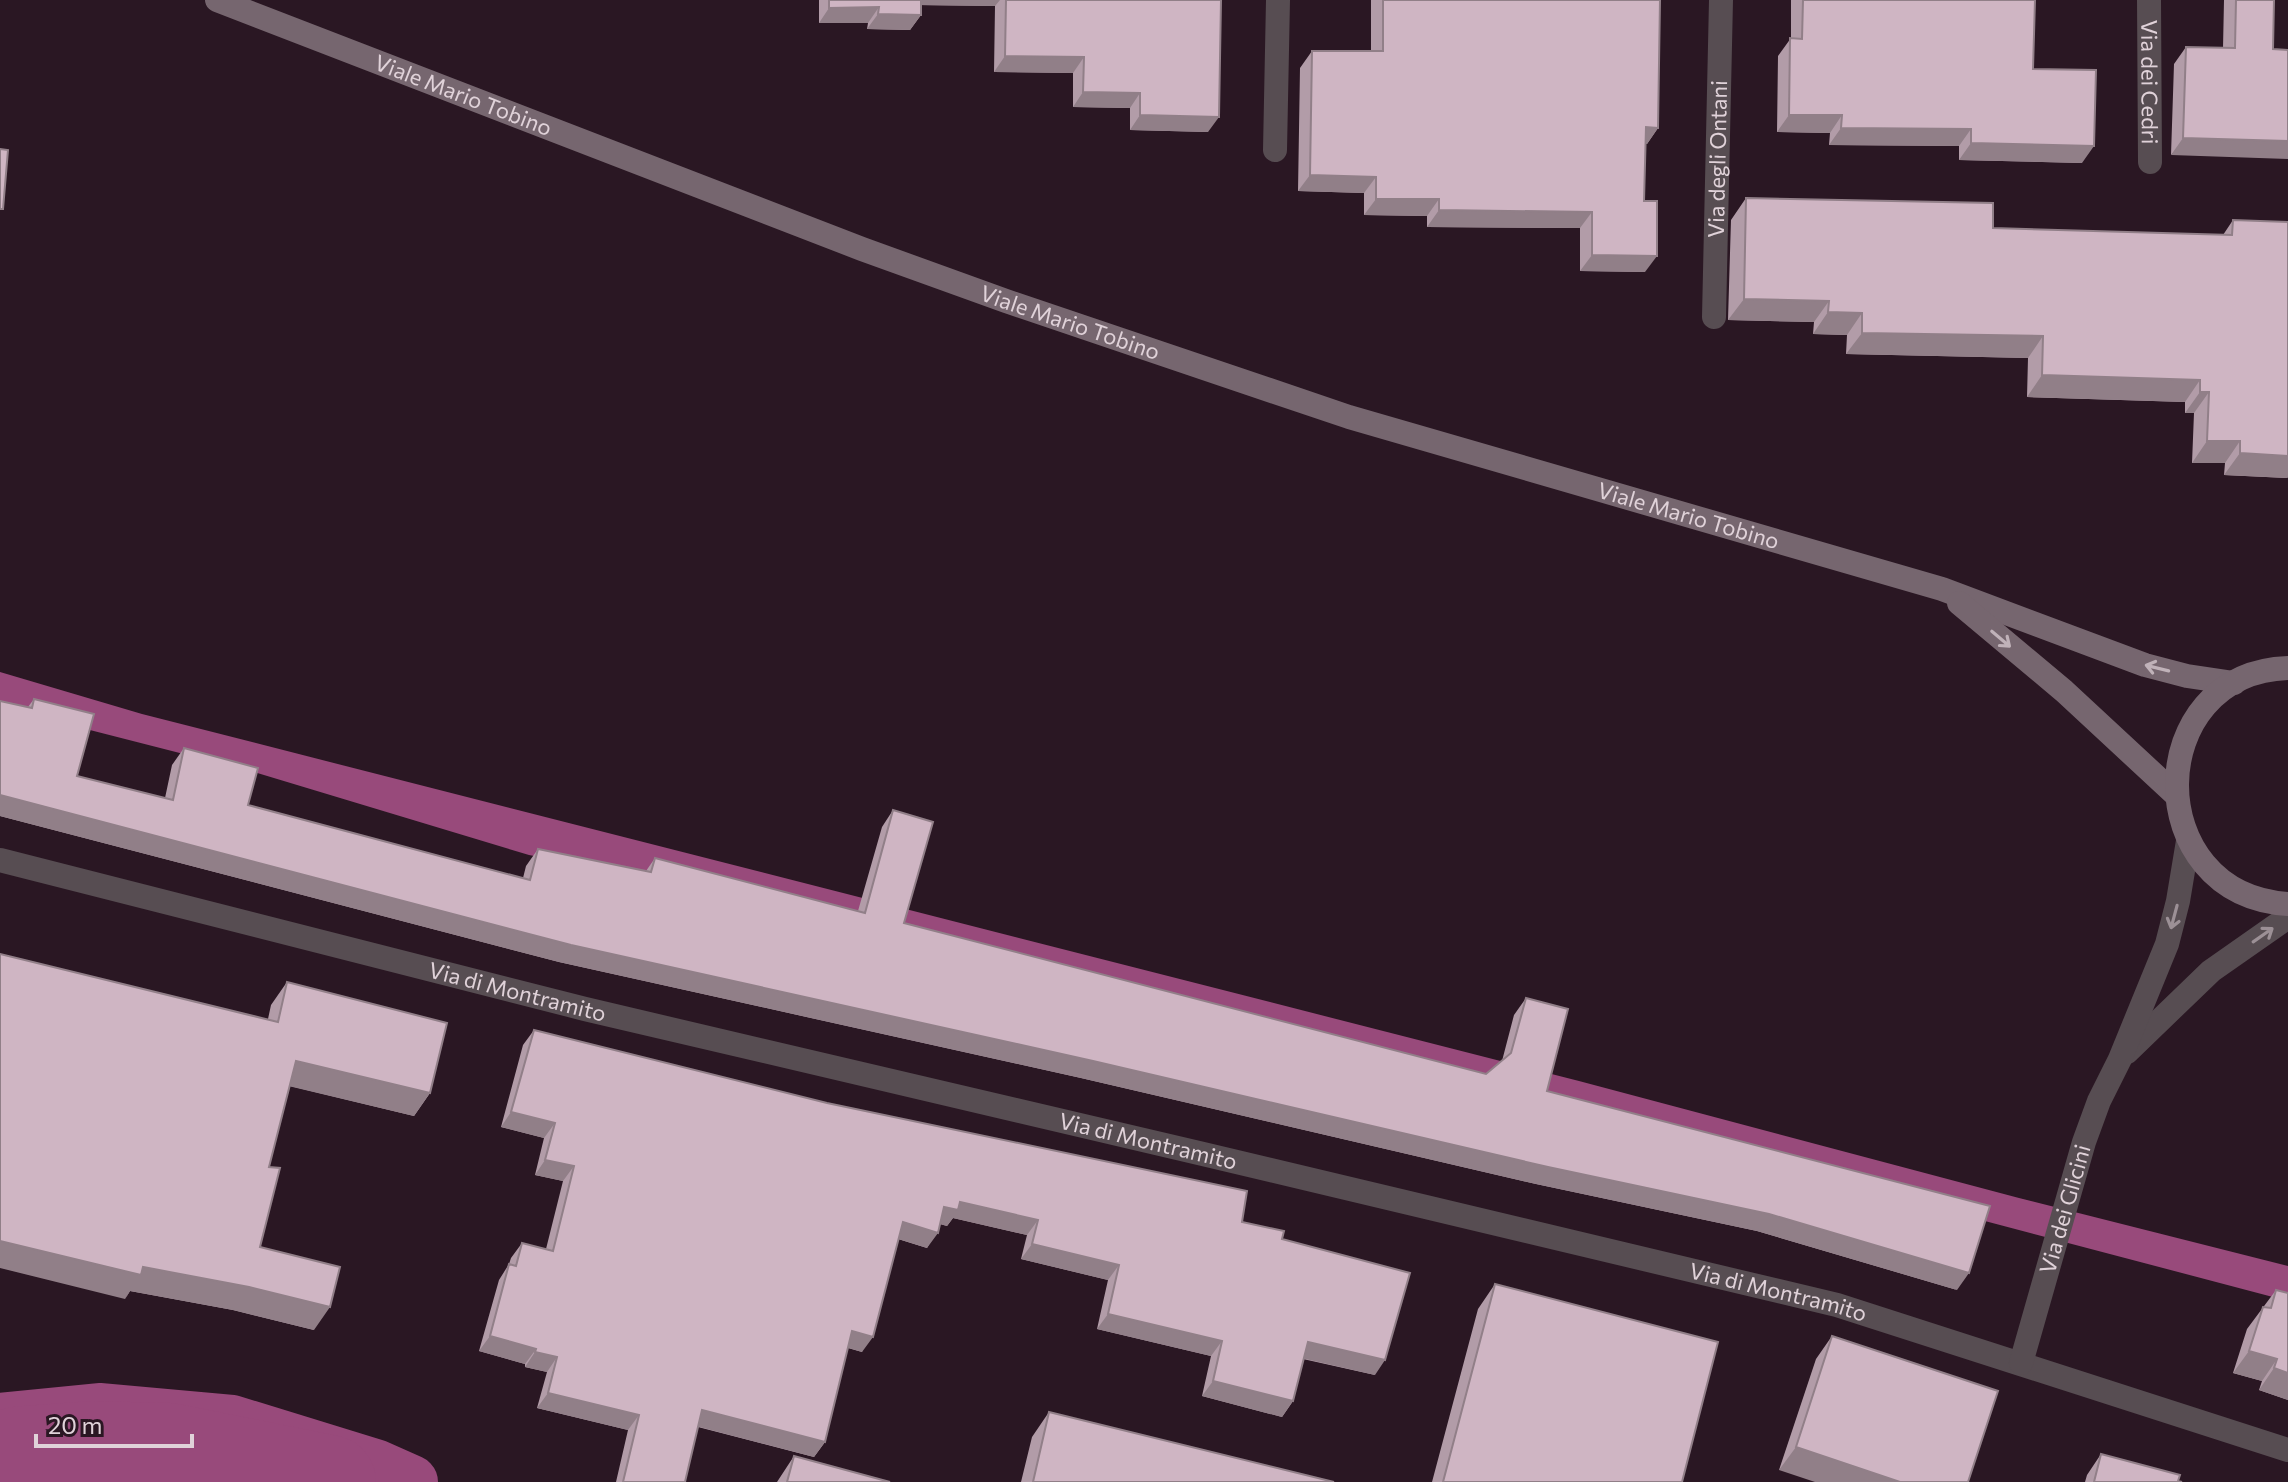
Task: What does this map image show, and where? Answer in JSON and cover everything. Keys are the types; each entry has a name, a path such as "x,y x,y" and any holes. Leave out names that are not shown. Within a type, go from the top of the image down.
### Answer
{"main road":[{"name":"Viale Mario Tobino","path":"217,0 862,249 1006,301 1349,417 1942,589 2145,665 2187,676 2234,683"},
{"name":"Viale Mario Tobino","path":"1942,589 2064,691 2175,794"},
{"path":"2283,663 2253,673 2211,700 2193,723 2181,750 2175,794 2188,841 2209,869 2237,890 2270,903 2288,904"}],"street":[{"path":"1275,150 1278,0"},
{"name":"Via degli Ontani","path":"1714,317 1721,0"},
{"name":"Via dei Cedri","path":"2149,0 2150,162"},
{"name":"Via dei Glicini","path":"2021,1363 2084,1142 2167,944 2188,841"},
{"name":"Via di Montramito","path":"0,860 585,1009 1837,1305 2288,1450"},
{"name":"Via dei Glicini","path":"2120,1059 2211,971 2288,917"}],"shaded area":[{"path":"0,672 142,714 1579,1081 2288,1266 2288,1301 777,902 529,855 254,772 0,707"}],"building":[{"path":"829,0 921,0 921,15 878,14 879,7 829,8"},
{"path":"1006,0 1221,0 1219,117 1140,115 1140,93 1083,92 1084,57 1005,56"},
{"path":"1383,0 1660,0 1658,128 1646,127 1644,201 1657,201 1657,256 1592,255 1592,212 1439,210 1439,199 1376,199 1376,177 1310,175 1312,51 1383,51"},
{"path":"1803,0 2035,0 2033,69 2096,70 2094,146 1971,143 1971,129 1841,128 1842,115 1789,115 1790,38 1802,39"},
{"path":"2236,0 2274,0 2273,49 2288,50 2288,141 2183,138 2186,47 2235,48"},
{"path":"0,149 8,150 3,209 0,209"},
{"path":"1746,198 1993,203 1993,228 2232,235 2233,220 2288,222 2288,456 2240,453 2240,441 2207,441 2209,392 2200,392 2200,380 2042,375 2043,336 1862,333 1862,313 1828,312 1829,301 1744,299"},
{"path":"34,699 94,714 77,776 173,800 184,748 258,768 248,805 530,880 538,849 651,872 655,858 865,913 893,810 933,822 904,923 1486,1074 1511,1053 1526,998 1568,1009 1547,1091 1990,1206 1969,1273 1769,1214 1548,1167 1093,1061 571,945 0,795 0,701 32,708"},
{"path":"0,954 278,1022 287,982 447,1023 430,1093 296,1061 269,1167 280,1168 260,1247 340,1267 330,1307 249,1287 143,1267 141,1275 0,1241"},
{"path":"534,1030 827,1103 1247,1191 1242,1222 1284,1231 1282,1239 1410,1273 1385,1360 1308,1342 1293,1401 1213,1381 1222,1341 1108,1314 1119,1265 1032,1244 1038,1220 960,1202 958,1210 944,1207 938,1233 903,1222 873,1337 852,1331 825,1442 702,1410 685,1482 623,1482 639,1415 548,1393 557,1357 490,1336 509,1264 516,1266 522,1243 553,1251 574,1166 545,1160 555,1123 511,1112"},
{"path":"1495,1284 1718,1342 1682,1482 1443,1482"},
{"path":"2276,1290 2288,1293 2288,1373 2274,1368 2277,1359 2249,1351 2263,1307 2271,1308"},
{"path":"1832,1336 1998,1391 1968,1482 1900,1482 1796,1447"},
{"path":"1049,1412 1334,1482 1033,1482"},
{"path":"2101,1454 2180,1475 2178,1481 2182,1482 2094,1482"},
{"path":"794,1456 890,1482 787,1482"}],"waterway":[{"path":"0,1420 99,1410 232,1422 375,1466 411,1482"},
{"path":"0,1458 23,1453 91,1448 169,1450 329,1482"}]}
